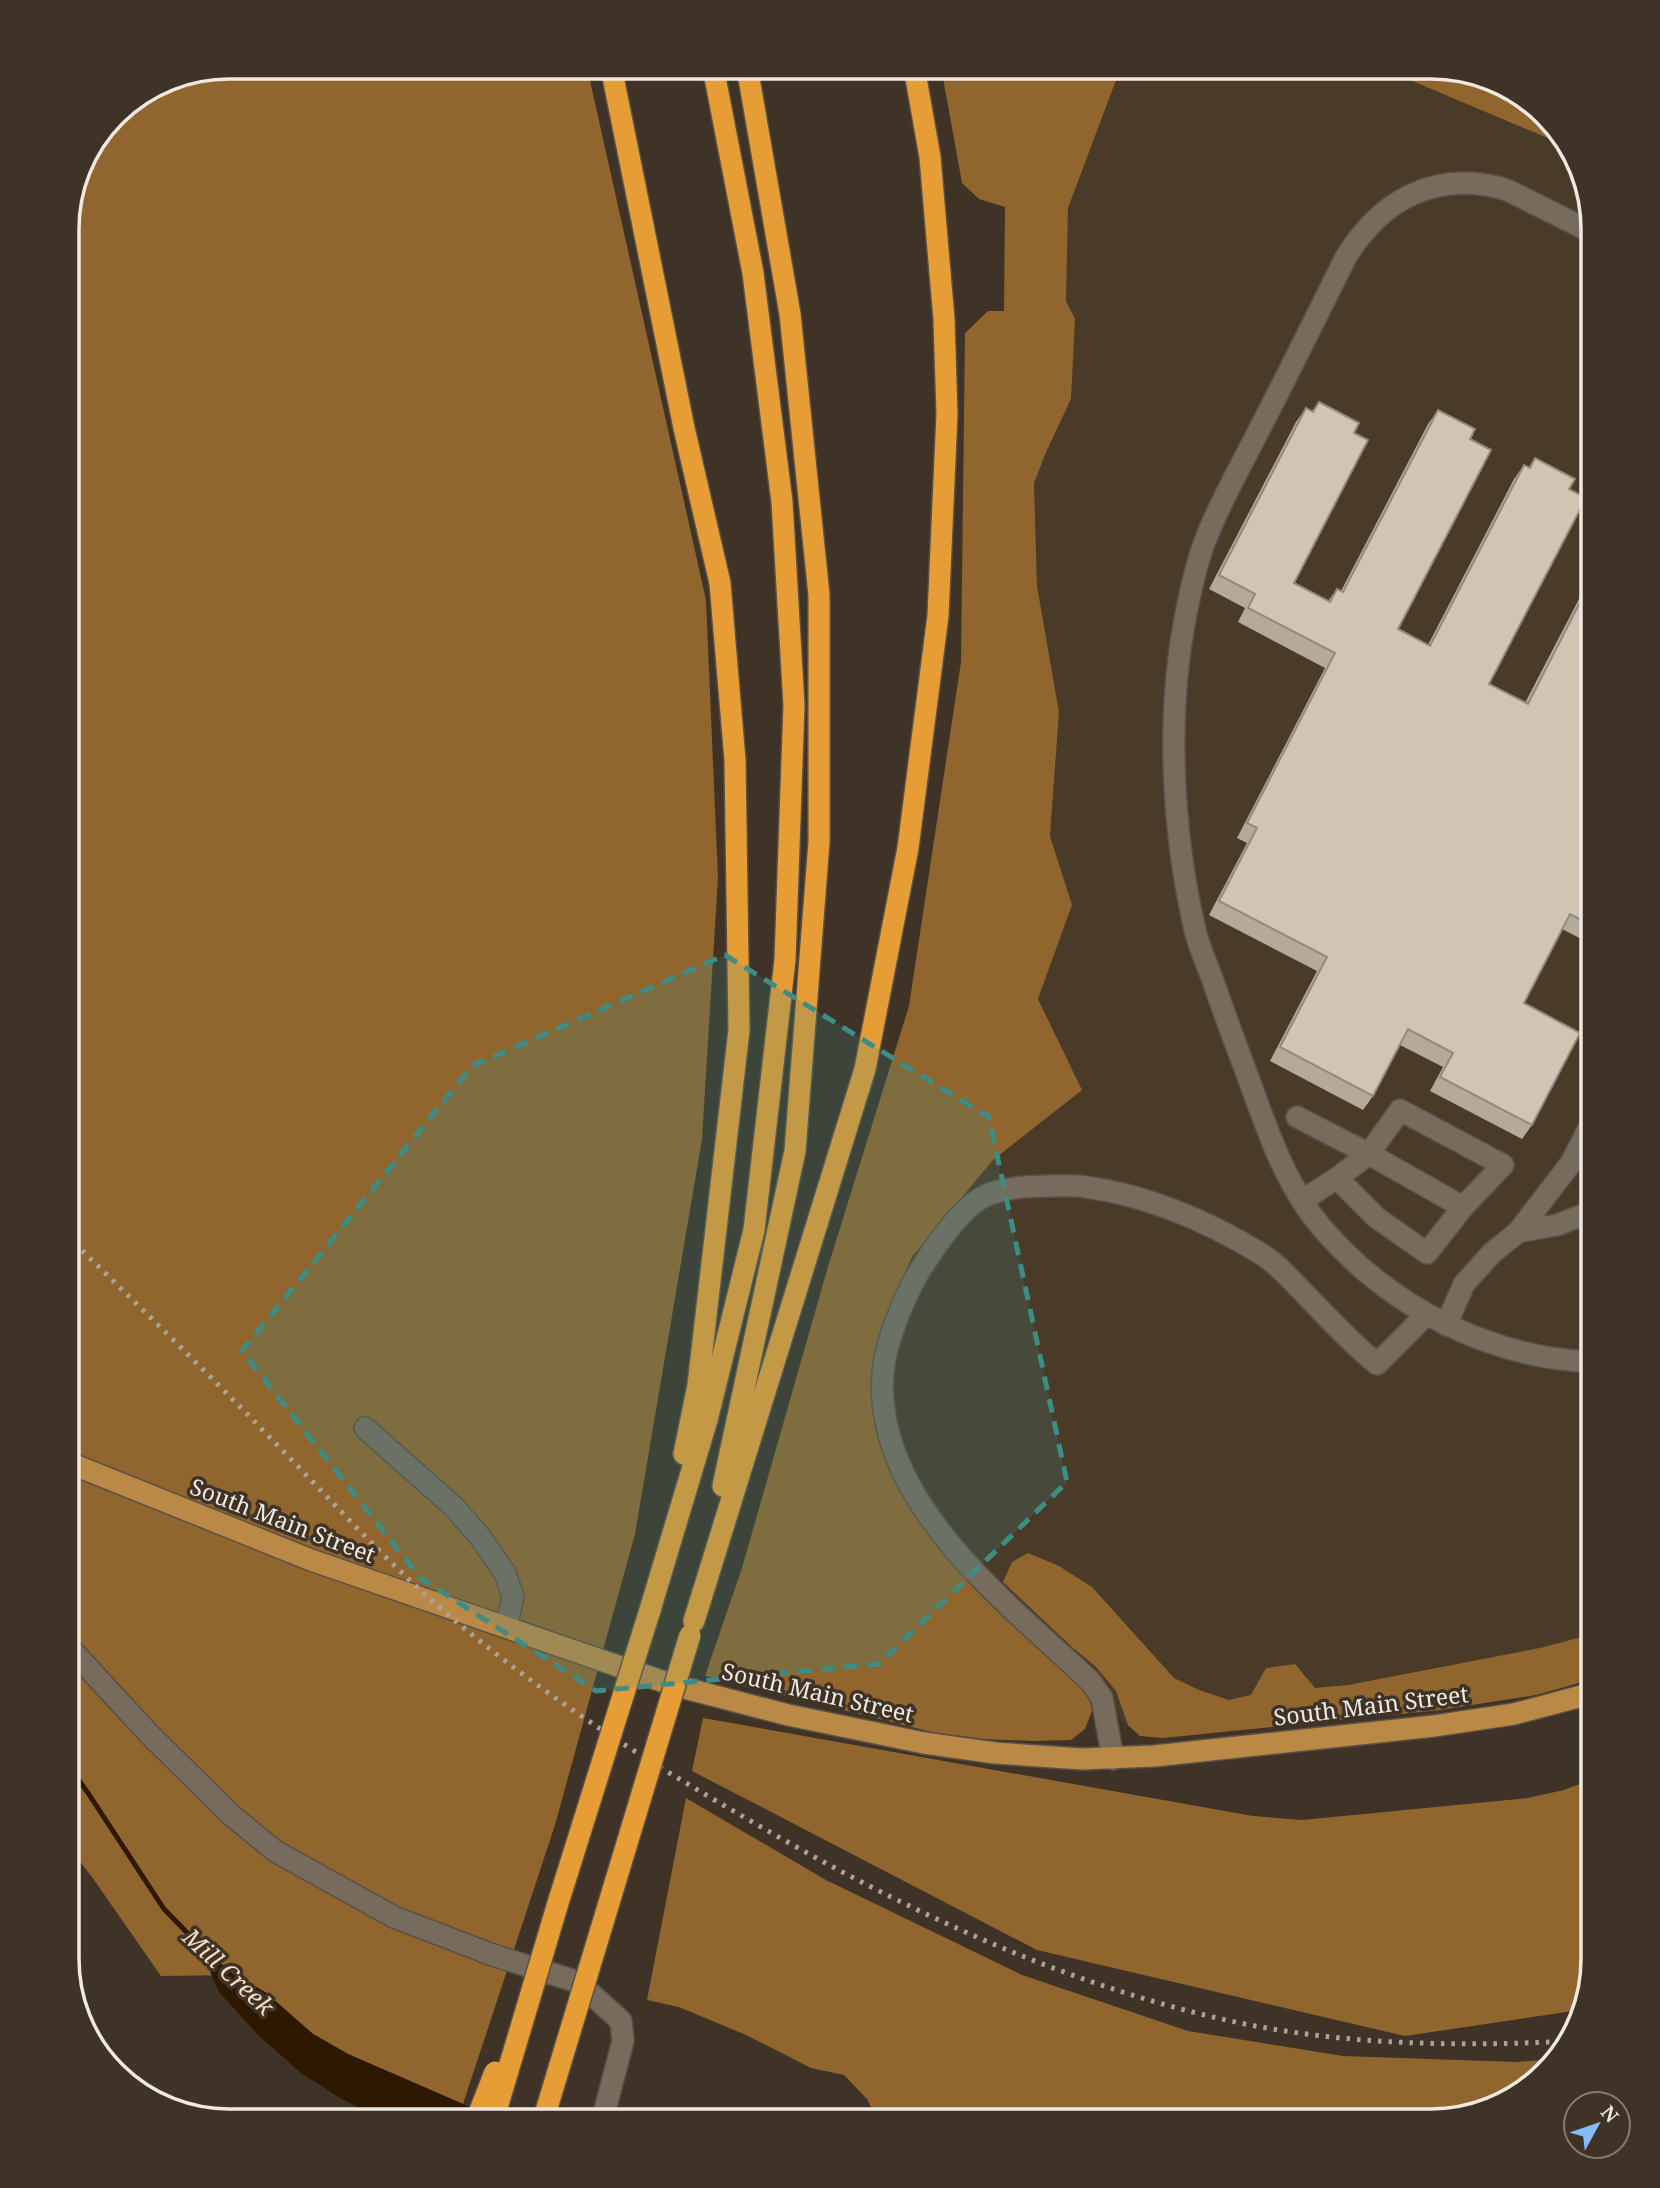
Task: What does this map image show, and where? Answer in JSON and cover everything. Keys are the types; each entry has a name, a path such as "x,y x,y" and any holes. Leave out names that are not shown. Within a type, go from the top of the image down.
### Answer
{"highway":[{"path":"613,79 684,428 720,583 735,774 738,1030 698,1385 650,1610"},
{"path":"497,2109 707,1420 754,1230 785,960 794,705 782,502 753,273 715,79"},
{"path":"692,1628 795,1151 819,842 819,595 790,314 749,79"},
{"path":"546,2109 865,1069 908,848 938,616 947,414 944,319 930,157 916,79"},
{"path":"481,2109 558,1903"}],"main road":[{"name":"South Main Street","path":"79,1467 262,1542 398,1592 673,1685 813,1721 924,1743 995,1753 1113,1759 1434,1726 1514,1714 1581,1696"}],"street":[{"path":"1581,226 1504,188 1481,184 1455,184 1420,190 1393,203 1365,229 1346,257 1207,535 1185,617 1176,684 1174,752 1186,882 1196,933 1248,1076 1288,1175 1321,1227 1388,1289 1426,1315 1507,1348 1545,1357 1581,1361"},
{"path":"1303,1200 1369,1154 1399,1110 1503,1166 1464,1207 1427,1253 1377,1218 1337,1178"},
{"path":"1297,1117 1464,1207"},
{"path":"1446,1325 1464,1284 1492,1253 1518,1232 1571,1163 1581,1143"},
{"path":"1113,1759 1102,1698 1090,1681 982,1579 945,1538 914,1493 889,1435 883,1399 882,1364 894,1324 909,1289 938,1242 962,1214 985,1195 1031,1186 1085,1186 1131,1196 1173,1210 1261,1253 1291,1279 1355,1346 1377,1364 1426,1315"},
{"path":"1518,1232 1557,1225 1581,1216"},
{"path":"365,1428 454,1507 480,1537 505,1573 513,1597 506,1627"},
{"path":"79,1660 221,1805 275,1851 394,1917 490,1954 578,1982 621,2021 623,2041 605,2109"}],"highlighted area":[{"path":"725,955 989,1117 1067,1482 879,1664 596,1691 420,1578 242,1351 472,1066"}],"shaded area":[{"path":"219,79 590,79 706,600 718,878 702,1139 635,1534 555,1825 463,2104 348,2054 313,2034 265,1992 235,1975 161,1976 79,1860 79,219 84,190 99,154 130,116 163,94 200,82"},
{"path":"943,79 1116,79 1068,208 1066,301 1075,319 1071,399 1034,483 1037,586 1059,712 1050,836 1072,905 1038,999 1082,1090 993,1160 912,1257 885,1317 872,1365 875,1429 897,1483 1088,1692 1092,1711 1085,1729 1071,1740 983,1739 932,1732 705,1676 742,1568 827,1270 909,1006 961,662 965,333 988,311 1004,311 1005,207 979,199 962,183"},
{"path":"1116,79 1408,79 1551,139 1570,172 1580,209 1581,229 1581,1682 1536,1695 1440,1710 1163,1738 1140,1736 1088,1692 897,1483 875,1429 872,1365 885,1317 912,1257 993,1160 1082,1090 1038,999 1072,905 1050,836 1059,712 1037,586 1034,483 1047,450 1075,319 1066,301 1068,208"},
{"path":"1408,79 1441,79 1488,90 1522,110 1551,139"},
{"path":"1028,1553 1059,1566 1092,1587 1174,1678 1229,1700 1251,1695 1266,1668 1295,1664 1315,1688 1348,1685 1540,1648 1581,1637 1581,1682 1536,1695 1440,1710 1163,1738 1140,1736 1128,1725 1116,1691 1096,1667 1003,1582 1012,1562"},
{"path":"703,1718 1253,1816 1302,1820 1528,1798 1581,1784 1581,1959 1576,1998 1571,2011 1405,2036 1037,1950 692,1771"},
{"path":"686,1798 826,1880 1022,1975 1188,2031 1343,2056 1517,2062 1542,2060 1506,2089 1488,2098 1451,2108 872,2109 867,2099 844,2075 811,2068 746,2035 679,2007 647,2000"}],"water":[{"path":"198,1944 235,1975 265,1992 313,2034 348,2054 474,2109 362,2109 301,2073 258,2035 219,1992"}],"building":[{"path":"1319,402 1359,423 1354,433 1368,440 1294,583 1330,602 1337,589 1343,592 1438,410 1475,429 1470,439 1491,450 1398,629 1430,646 1524,465 1530,468 1535,458 1575,479 1569,489 1581,495 1581,508 1489,684 1528,704 1581,600 1581,920 1570,914 1524,1003 1580,1033 1532,1125 1440,1077 1453,1053 1408,1029 1373,1096 1280,1047 1327,957 1219,901 1257,828 1247,823 1335,653 1248,608 1255,594 1219,575 1306,408 1313,412"}],"waterway":[{"name":"Mill Creek","path":"79,1781 164,1909 202,1948"}],"railway":[{"path":"79,1248 397,1568 473,1635 545,1691 620,1742 737,1813 853,1878 974,1936 1035,1961 1161,2004 1226,2020 1311,2035 1398,2042 1484,2044 1556,2042"}]}
